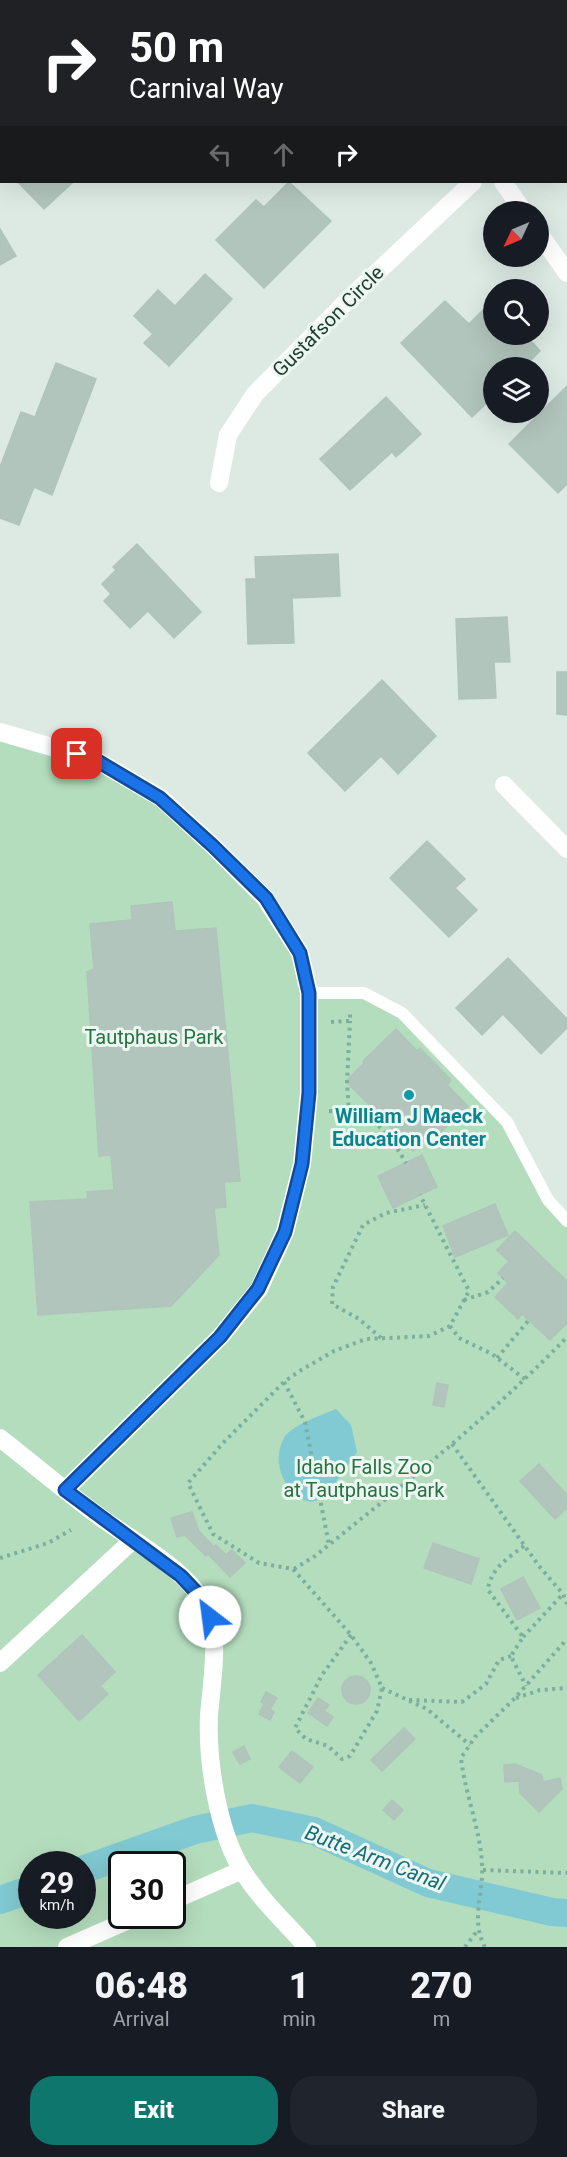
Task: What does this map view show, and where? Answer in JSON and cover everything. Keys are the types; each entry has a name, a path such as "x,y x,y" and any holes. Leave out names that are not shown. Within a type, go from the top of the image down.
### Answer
{"street":[{"name":"Gustafson Circle","path":"219,483 228,435 255,394 354,294 472,183"},
{"path":"504,183 516,201"},
{"path":"549,248 567,273"},
{"path":"0,732 96,760 160,798 266,898 300,953 309,993 307,1110 302,1164 285,1232 258,1289 220,1337 65,1490"},
{"path":"504,785 567,849"},
{"path":"0,1438 65,1490 181,1576 197,1593 210,1617 213,1642 209,1763 217,1803 230,1844 242,1870 306,1947"},
{"path":"0,1663 133,1540"},
{"path":"186,1894 242,1870"},
{"path":"67,1947 108,1929"}],"lane":[{"path":"309,993 364,993 402,1013 507,1122 548,1200 567,1221"}],"path":[{"path":"349,1113 347,1021 350,1008"},
{"path":"307,1110 349,1113 369,1118 394,1143 406,1163"},
{"path":"351,1635 321,1675 295,1728 306,1739 328,1746 342,1759 350,1756 377,1711 382,1688 371,1663 351,1635 293,1569 260,1563 213,1534 188,1483 224,1442 284,1382 334,1351 366,1340 429,1336 450,1326 469,1291 420,1195"},
{"path":"382,1338 359,1319 332,1304 333,1287 363,1225 386,1213 425,1205"},
{"path":"464,1300 488,1292 503,1278"},
{"path":"497,1358 529,1320"},
{"path":"450,1326 459,1338 497,1358 526,1380"},
{"path":"293,1569 329,1545 452,1444 526,1380 567,1337"},
{"path":"284,1382 305,1422 329,1545"},
{"path":"452,1444 524,1546 563,1594 567,1604"},
{"path":"0,1558 48,1543 71,1530"},
{"path":"524,1546 503,1562 489,1578 488,1590 524,1637"},
{"path":"409,1700 462,1702 486,1684 499,1660 511,1656 524,1637 563,1594"},
{"path":"465,1947 477,1930 483,1870 464,1783 461,1758 475,1737 515,1698 567,1639"},
{"path":"511,1656 526,1686"},
{"path":"382,1688 427,1709 470,1745"},
{"path":"515,1698 540,1690 567,1688"},
{"path":"483,1870 567,1873"},
{"path":"477,1930 485,1947"}],"green space":[{"path":"0,732 96,760 161,798 265,898 309,993 364,993 402,1013 507,1122 567,1221 567,1947 0,1947"}],"water":[{"path":"336,1409 351,1425 357,1452 338,1480 321,1498 306,1501 292,1491 283,1477 279,1462 281,1446 284,1438 293,1429"}],"building":[{"path":"19,183 72,183 44,209"},
{"path":"290,183 331,221 264,288 216,240 256,200 264,207"},
{"path":"0,229 16,256 0,265"},
{"path":"205,274 232,299 169,366 144,343 153,334 134,316 158,290 175,306"},
{"path":"445,301 469,324 483,310 483,345 535,345 540,351 534,357 483,357 483,406 472,417 401,343"},
{"path":"56,363 96,379 52,495 34,487 19,525 0,518 0,467 21,412 35,417"},
{"path":"567,386 567,484 558,493 509,444 530,423 549,423 549,404"},
{"path":"386,397 421,434 396,457 392,452 350,490 320,459"},
{"path":"137,544 201,612 174,638 148,611 130,628 104,601 111,594 102,584 116,570 113,567"},
{"path":"338,554 340,596 292,598 294,643 248,644 246,579 256,579 255,557"},
{"path":"507,617 510,662 494,662 496,698 459,699 456,619"},
{"path":"557,672 567,672 567,715 557,714"},
{"path":"382,680 436,736 398,774 381,756 345,791 308,753"},
{"path":"427,841 465,879 455,888 477,910 449,937 390,878"},
{"path":"172,902 175,931 216,928 240,1181 224,1182 226,1207 214,1208 219,1255 171,1306 38,1315 30,1202 88,1199 87,1192 114,1190 111,1155 99,1156 87,972 94,969 90,924 132,920 131,906"},
{"path":"508,958 567,1019 567,1028 541,1054 503,1014 482,1035 456,1008"},
{"name":"William J Maeck Education Center","path":"396,1029 417,1051 420,1048 451,1080 447,1085 468,1106 435,1138 431,1134 413,1151 346,1081"},
{"path":"422,1155 437,1187 393,1208 378,1176"},
{"path":"495,1204 508,1235 455,1257 443,1226"},
{"path":"515,1231 567,1281 567,1323 550,1340 522,1314 518,1319 495,1297 508,1283 498,1273 509,1261 497,1250"},
{"path":"437,1383 448,1385 444,1407 433,1405"},
{"path":"539,1464 567,1495 567,1508 555,1519 520,1481"},
{"path":"192,1512 199,1531 214,1547 216,1545 226,1555 232,1550 245,1563 230,1577 208,1554 206,1556 185,1535 177,1537 171,1518"},
{"path":"433,1543 479,1559 471,1584 424,1568"},
{"path":"523,1577 540,1608 517,1620 501,1589"},
{"path":"82,1635 115,1672 100,1686 108,1694 79,1721 38,1675"},
{"path":"356,1676 366,1680 370,1690 366,1700 356,1704 346,1700 342,1690 346,1680"},
{"path":"266,1692 277,1698 270,1709 274,1712 270,1720 259,1714"},
{"path":"318,1698 329,1705 324,1711 333,1717 327,1726 308,1713"},
{"path":"404,1728 415,1739 382,1771 371,1760"},
{"path":"244,1746 250,1759 240,1764 233,1752"},
{"path":"292,1751 313,1767 300,1783 279,1767"},
{"path":"515,1764 542,1775 543,1782 560,1778 562,1789 539,1812 520,1793 519,1781 505,1782 504,1765"},
{"path":"392,1800 403,1810 394,1820 383,1810"}],"waterway":[{"name":"Butte Arm Canal","path":"96,1865 195,1830 252,1818 314,1831 428,1883 552,1912 567,1913"},
{"name":"Butte Arm Canal","path":"0,1900 18,1894"}],"place":[{"name":"William J Maeck Education Center","path":"409,1095"}],"route":[{"path":"77,754 96,760 160,798 266,898 300,953 309,993 309,1093 302,1164 285,1232 258,1289 220,1337 65,1490 181,1576 197,1593 210,1617"}],"park label":[{"name":"Tautphaus Park","path":"154,1037"},
{"name":"Idaho Falls Zoo at Tautphaus Park","path":"364,1478"}]}
